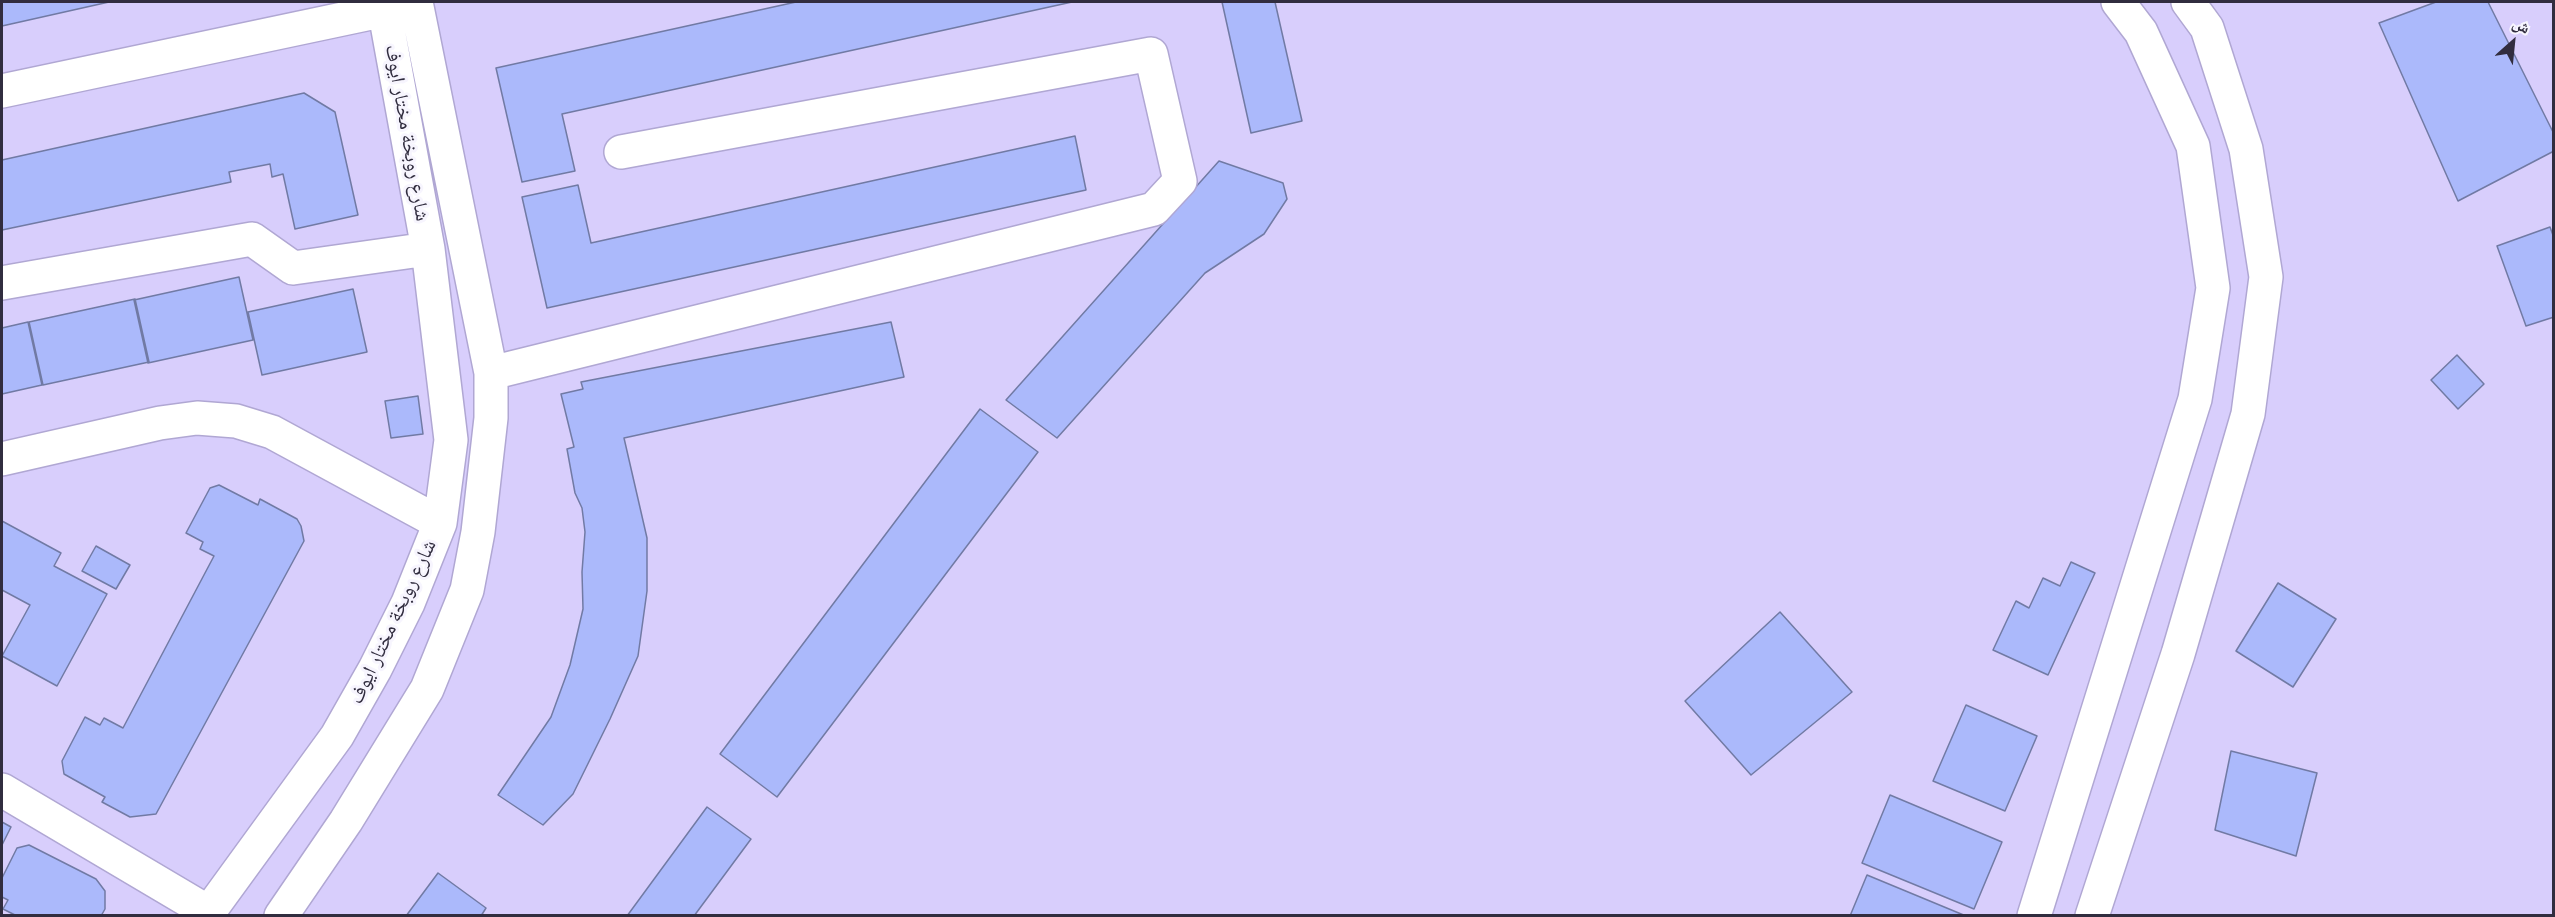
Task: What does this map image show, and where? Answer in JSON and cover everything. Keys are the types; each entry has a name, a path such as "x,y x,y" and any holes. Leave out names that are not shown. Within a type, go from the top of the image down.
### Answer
{"street":[{"name":"شارع روبخة مختار ايوف","path":"281,915 346,821 427,688 467,590 478,532 491,418 492,373 416,2"},
{"path":"2034,915 2195,399 2213,288 2193,146 2141,32 2118,2"},
{"path":"2092,915 2178,654 2248,414 2266,278 2246,149 2207,28 2188,2"},
{"name":"شارع روبخة مختار ايوف","path":"207,914 337,736 375,669 408,603 440,523 451,440 428,249 384,6"},
{"path":"2,91 384,6"},
{"path":"492,373 1154,209 1180,181 1151,54 621,152"},
{"path":"2,283 252,239 293,268 428,249"},
{"path":"2,459 160,423 197,418 236,421 272,432 440,523"},
{"path":"2,790 207,914"}],"building":[{"path":"2,2 109,2 2,26"},
{"path":"796,2 1072,2 562,114 575,171 522,182 496,68"},
{"path":"1222,2 1275,2 1302,121 1251,133"},
{"path":"2436,2 2488,2 2554,134 2554,151 2458,201 2379,23"},
{"path":"304,93 335,112 358,215 295,229 283,174 272,177 270,164 229,172 231,182 2,230 2,160"},
{"path":"1075,136 1086,190 547,308 522,197 578,185 591,243"},
{"path":"1219,161 1283,183 1287,199 1264,234 1205,273 1057,438 1006,400"},
{"path":"2550,227 2554,238 2554,317 2526,326 2497,246"},
{"path":"239,277 253,340 148,363 134,300"},
{"path":"353,289 367,352 262,375 248,312"},
{"path":"135,299 149,362 43,385 29,322"},
{"path":"28,322 42,385 2,394 2,328"},
{"path":"891,322 904,377 624,438 647,538 647,591 638,656 573,794 543,825 498,795 551,717 570,665 583,609 582,572 585,532 582,508 575,493 567,449 574,447 561,394 583,389 581,382"},
{"path":"2457,355 2484,384 2458,409 2431,380"},
{"path":"418,396 423,434 391,438 385,401"},
{"path":"980,409 1038,452 777,797 720,754"},
{"path":"219,485 258,505 260,499 297,519 304,541 156,814 130,817 102,802 105,797 64,774 62,761 85,717 100,725 104,718 123,728 214,556 200,549 203,542 186,533 210,488"},
{"path":"2,521 61,553 54,566 107,594 57,686 2,656 30,605 2,590"},
{"path":"96,546 130,565 116,589 82,571"},
{"path":"2071,562 2095,573 2048,675 1993,650 2016,601 2029,608 2043,578 2060,586"},
{"path":"2278,583 2336,619 2293,687 2236,651"},
{"path":"1780,612 1852,692 1751,775 1685,701"},
{"path":"1966,705 2037,736 2005,811 1933,781"},
{"path":"2231,751 2317,773 2296,856 2215,830"},
{"path":"1890,795 2002,842 1974,909 1862,863"},
{"path":"707,807 751,839 694,916 627,916"},
{"path":"2,822 11,827 2,845"},
{"path":"29,845 96,879 105,891 105,909 101,916 17,916 3,909 8,900 2,897 2,878 17,848"},
{"path":"438,873 486,908 481,916 406,916"},
{"path":"1867,875 1966,916 1850,916"}]}
